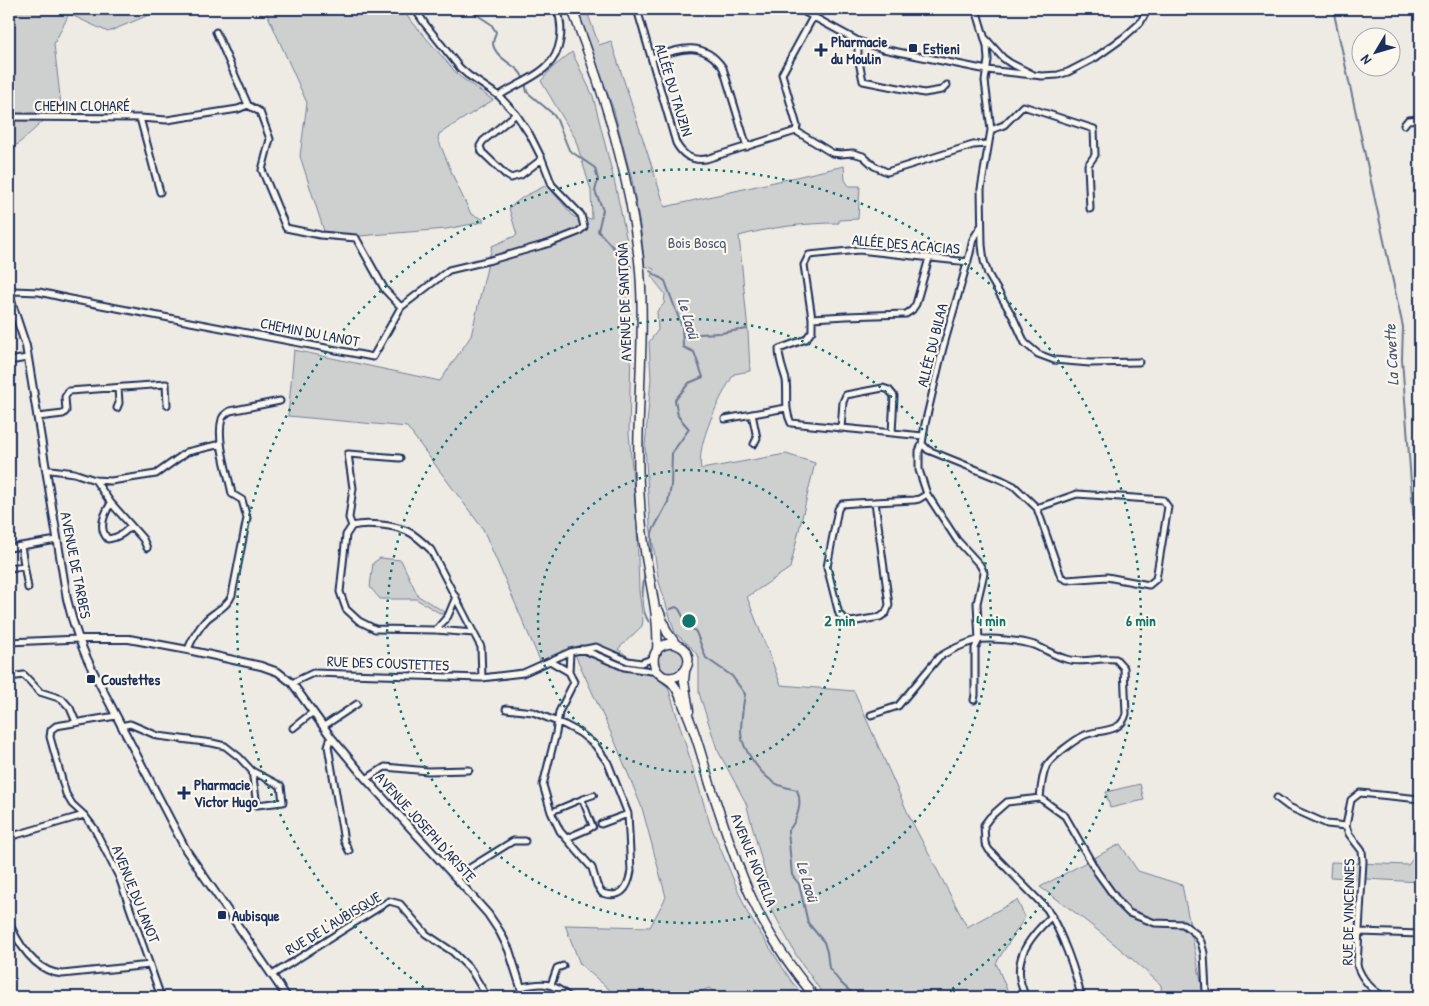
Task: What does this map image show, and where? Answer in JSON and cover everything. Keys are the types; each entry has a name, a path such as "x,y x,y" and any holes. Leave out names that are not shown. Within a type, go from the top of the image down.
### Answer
{"main road":[{"name":"AVENUE DE SANTOÑA","path":"572,9 601,90 618,145 635,232 640,272 640,501 644,543 655,603 658,634 655,655"},
{"name":"AVENUE DE SANTOÑA","path":"655,603 668,632 676,644"},
{"path":"665,644 676,644 685,650 687,655 685,671 676,677 662,675 654,663 655,655 665,644"},
{"name":"AVENUE NOVELLA","path":"685,671 684,680 690,720"},
{"name":"AVENUE NOVELLA","path":"662,675 674,684 690,720 733,850 753,901 779,947 815,997"}],"street":[{"name":"CHEMIN DU LANOT","path":"9,294 13,291 39,292 372,357 401,306 449,270 491,260 578,232 584,227 581,215 552,184 530,135 516,114 499,96 468,76 460,68 424,24 415,9"},
{"path":"499,96 534,76 547,67 552,60 559,45 562,28 557,9"},
{"name":"ALLÉE DU TAUZIN","path":"637,9 676,143 683,154 691,159 700,160 747,147"},
{"path":"799,9 858,42 883,49 987,70 1037,76 1058,75 1068,72 1095,58 1140,23 1148,9"},
{"path":"976,9 988,60 985,81 991,130 981,189 982,245 988,274 1013,317 1025,343 1038,354 1054,360 1090,363 1139,362"},
{"path":"796,131 797,126 782,74 813,17"},
{"path":"216,32 248,105 260,112 270,139 262,170 286,228 320,235 356,238 386,290 401,306"},
{"path":"984,38 1003,58 1037,76"},
{"path":"858,42 858,57 863,81 924,94 942,90 947,85"},
{"path":"652,58 683,48 693,48 719,61 723,68 747,147 796,131 832,153 863,156 874,166 887,172 973,145 988,144"},
{"path":"140,118 168,120 238,109 248,105"},
{"path":"991,130 1004,125 1023,106 1094,129 1095,155 1088,165 1090,209"},
{"path":"516,114 483,141 480,146 482,152 506,176 511,178 521,176 542,160"},
{"name":"CHEMIN CLOHARÉ","path":"9,117 140,118 160,192"},
{"path":"1404,125 1408,120 1420,118"},
{"name":"ALLÉE DU BILAA","path":"979,640 976,603 984,573 980,565 957,540 927,494 919,470 919,451 943,348 973,239 981,226"},
{"path":"970,253 976,246 982,245"},
{"name":"ALLÉE DES ACACIAS","path":"786,408 786,382 779,360 779,349 806,339 812,331 812,318 804,265 808,255 859,250 968,262"},
{"path":"812,318 906,314 916,304 930,258"},
{"name":"AVENUE DE TARBES","path":"9,294 26,346 70,613 79,639 90,666 186,850 287,997"},
{"path":"9,361 28,358"},
{"path":"38,417 63,414 66,410 66,396 69,391 166,384 167,405"},
{"path":"117,408 119,402 118,388"},
{"path":"841,429 843,402 846,395 883,388 890,390 894,396 892,433"},
{"path":"188,650 206,621 230,601 247,518 242,500 232,494 221,444 222,418 230,411 280,401"},
{"path":"725,419 786,408 791,423 814,427 923,436"},
{"path":"752,414 757,438 754,444"},
{"path":"46,470 74,473 95,480 111,481 156,474 187,452 221,444"},
{"path":"922,444 928,450 1014,486 1038,508 1061,577 1067,580 1107,577 1148,584 1156,579 1168,507 1162,500 1077,494 1038,508"},
{"path":"352,526 349,518 353,488 348,454 400,458"},
{"path":"95,480 111,503 143,539 147,548"},
{"path":"875,502 889,606 886,613 880,617 851,622 845,620 839,614 827,567 838,509 842,504 875,502 914,500 927,494"},
{"path":"111,503 102,525 104,535 108,539 113,539 122,535 131,526"},
{"path":"474,633 375,629 359,621 346,609 340,592 346,535 352,526 361,524 392,527 407,531 422,540 431,550 456,597 474,633 481,647 482,678"},
{"path":"9,548 58,540"},
{"path":"21,546 28,588"},
{"path":"9,568 24,566"},
{"path":"436,630 448,616 456,597"},
{"path":"9,642 129,639 261,666 278,672 292,683"},
{"path":"974,700 975,648 979,640"},
{"path":"871,715 898,706 939,657 946,652 979,640 1018,641 1036,646 1067,660 1116,659 1124,668 1125,720 1118,727 1111,730 1083,736 1051,760 1046,766 1040,798"},
{"name":"RUE DES COUSTETTES","path":"292,683 313,673 482,678 522,673 570,652 596,647 628,661 641,663 655,655"},
{"path":"581,649 624,667 662,675"},
{"path":"506,709 533,712 557,721 580,733 595,745 608,763 628,814 631,871 630,880 622,892 612,896 602,893 597,885 592,868 560,831 551,812 543,785 556,733 557,721 559,712 574,682 569,672 570,652"},
{"path":"550,661 569,672"},
{"path":"9,677 24,675 40,692 62,699 70,708 76,722"},
{"name":"AVENUE JOSEPH D'ARISTE","path":"292,683 331,737 366,779 488,914 509,950 524,997"},
{"path":"324,726 357,704"},
{"path":"293,728 314,712"},
{"name":"AVENUE DU LANOT","path":"116,716 56,726 51,730 50,737 66,794 72,804 94,828 119,877 161,997"},
{"path":"122,726 130,724 158,736 225,746 239,756 252,771 281,786 283,802 257,805 252,771"},
{"path":"331,737 328,746 344,841 349,851"},
{"path":"366,779 385,767 428,771 469,770"},
{"path":"1277,798 1289,808 1327,824 1346,826 1351,800 1360,793 1420,799"},
{"path":"551,812 594,795"},
{"path":"1081,997 1071,963 1052,916 1047,908 989,850 985,843 984,826 990,817 1007,802 1040,798 1065,816 1097,872 1120,904 1129,913 1155,923 1183,924 1196,934 1201,942 1204,953 1206,992 1208,997"},
{"path":"567,838 592,828 582,799"},
{"path":"601,824 628,814"},
{"path":"9,837 84,815"},
{"name":"RUE DE VINCENNES","path":"1346,826 1362,851 1363,861 1357,965 1360,974 1374,990 1387,997"},
{"path":"455,877 513,842 526,841"},
{"name":"RUE DE L'AUBISQUE","path":"272,975 389,901 400,904 426,934 453,952 471,970 487,997"},
{"path":"9,916 10,927 23,948 35,962 52,972 62,974 150,965"},
{"path":"1026,997 1019,980 1020,960 1024,948 1032,936 1052,916"},
{"path":"1360,932 1420,934"},
{"path":"551,985 558,968 563,966"},
{"path":"521,987 540,983 551,985 569,997"}],"green space":[{"path":"9,9 152,9 156,12 108,32 69,14 54,44 61,105 17,145 9,139"},
{"path":"265,9 401,9 459,76 493,100 439,134 438,139 471,214 483,219 483,222 446,229 359,236 324,231 300,156 307,103"},
{"name":"Bois Boscq","path":"577,9 586,9 599,45 611,41 665,207 844,166 845,180 849,186 860,186 858,219 839,220 839,223 789,226 739,236 750,371 734,374 722,395 710,420 702,446 701,469 786,454 815,463 790,568 747,597 781,685 854,691 910,818 967,927 1017,900 1025,917 996,963 1007,990 1014,997 825,997 796,955 770,906 767,880 746,803 717,749 699,693 699,657 675,633 659,582 650,525 645,446 651,379 649,342 658,330 657,311 664,304 665,294 651,276 654,269 645,266 632,180 614,111"},
{"path":"572,52 593,96 628,246 631,346 629,433 637,527 639,591 643,620 642,626 618,649 668,687 710,824 748,914 792,982 805,997 720,997 709,988 688,997 618,997 580,964 565,925 650,927 666,897 642,808 616,744 572,648 541,663 483,529 407,427 288,416 294,350 440,381 471,336 492,246 517,235 509,208 523,197 547,185 574,217 592,219 591,190 575,138 541,81 552,68"},
{"path":"380,558 401,560 418,596 445,612 443,615 416,599 380,599 370,587 373,563"},
{"path":"671,648 680,652 684,661 680,670 671,674 662,670 658,661 662,652"},
{"path":"1140,784 1144,800 1110,808 1106,792"},
{"path":"1417,799 1420,799 1420,882 1330,877 1331,862 1408,865 1413,859"},
{"path":"1120,844 1138,871 1182,885 1204,997 1162,997 1161,985 1147,972 1087,922 1040,887"}],"waterway":[{"name":"Le Laoü","path":"468,9 491,24 496,32 494,48 503,59 520,72 527,92 553,114 569,150 595,168 598,180 595,191 603,210 598,231 631,267"},
{"name":"La Cavette","path":"1333,9 1403,327 1402,359 1420,588"},
{"name":"Le Laoü","path":"650,271 665,281 682,327 683,347 694,352 703,377 689,383 675,400 678,416 689,429 672,453 671,486 668,502 652,532 651,557"},
{"path":"741,330 747,329"},
{"path":"721,333 739,330"},
{"path":"699,334 719,333"},
{"path":"683,336 697,334"},
{"name":"Le Laoü","path":"645,571 643,604 649,622"},
{"name":"Le Laoü","path":"671,609 676,607 679,609 686,622 696,632 706,658 732,676 745,694 741,733 753,761 775,783 797,790 799,795 798,812 788,831 792,875 799,884 808,923 824,942 829,968 856,997"}],"place":[{"name":"Estieni","path":"913,48"},
{"name":"Pharmacie du Moulin","path":"821,50"},
{"name":"Coustettes","path":"91,679"},
{"name":"Pharmacie Victor Hugo","path":"184,793"},
{"name":"Aubisque","path":"222,915"}]}
